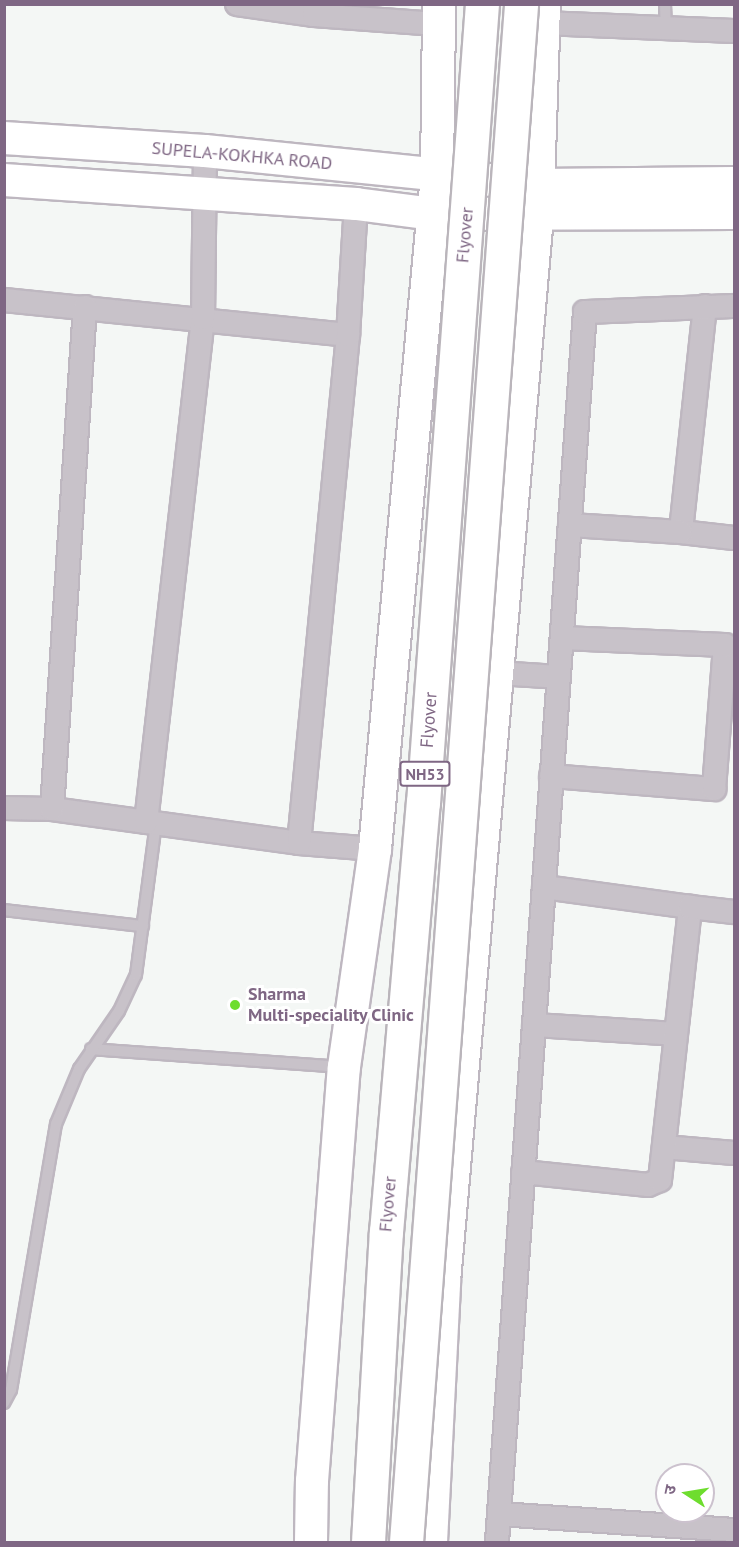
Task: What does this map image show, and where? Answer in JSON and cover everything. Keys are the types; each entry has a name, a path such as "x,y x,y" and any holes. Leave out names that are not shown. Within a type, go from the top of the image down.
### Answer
{"highway":[{"name":"Flyover","path":"368,1542 386,1232 423,802 482,4"},
{"name":"Flyover","path":"406,1542 536,11"}],"street":[{"path":"237,4 314,10 438,14 437,175 434,214 375,849 344,1067 312,1481 311,1542"},
{"path":"431,1542 444,1281 537,216 536,11 666,28 735,31"},
{"name":"SUPELA-KOKHKA ROAD","path":"4,138 205,151 537,185 735,183"},
{"path":"151,823 203,318 205,151"},
{"path":"4,180 356,204 434,214 474,211 537,216 735,213"},
{"path":"299,843 348,334 356,204"},
{"path":"4,300 348,334"},
{"path":"681,532 705,306"},
{"path":"497,1542 585,312 735,306"},
{"path":"52,809 86,307"},
{"path":"570,525 735,538"},
{"path":"551,776 724,789 730,645 562,638"},
{"path":"496,673 559,676"},
{"path":"4,808 52,809 299,843 375,849"},
{"path":"544,886 735,912"},
{"path":"523,1172 648,1185 660,1180 690,907"},
{"path":"534,1025 676,1034"},
{"path":"664,1147 735,1153"},
{"path":"499,1514 735,1530"}],"lane":[{"path":"665,4 666,28"},
{"path":"4,1403 11,1390 56,1124 79,1069 119,1011 136,975 143,926 151,823"},
{"path":"4,910 143,926"},
{"path":"91,1049 344,1067"}],"place":[{"name":"Sharma Multi-speciality Clinic","path":"235,1005"}]}
